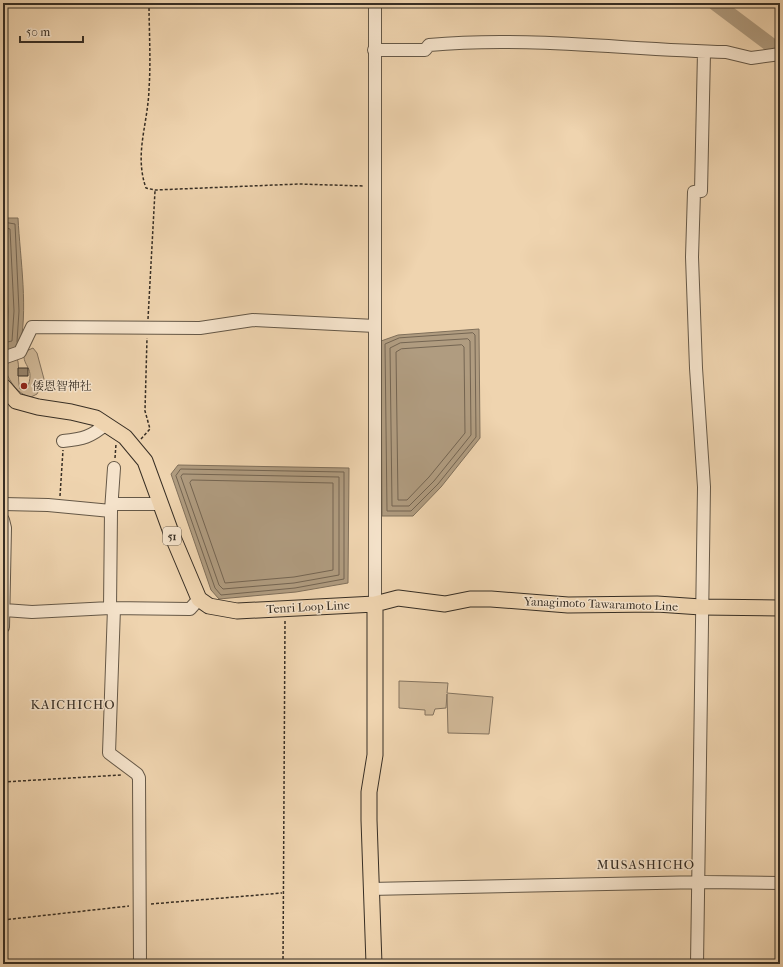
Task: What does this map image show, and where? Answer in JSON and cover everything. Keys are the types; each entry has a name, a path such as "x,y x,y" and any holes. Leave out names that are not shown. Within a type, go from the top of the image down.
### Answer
{"main road":[{"name":"51","path":"3,386 16,401 38,407 72,412 96,418 112,427 134,446 145,461 190,581 199,599"},
{"name":"Yanagimoto Tawaramoto Line","path":"375,604 398,598 445,604 470,599 492,599 568,605 657,604 701,607 780,608"},
{"name":"Tenri Loop Line","path":"199,599 209,606 220,610 237,611 375,604"},
{"path":"374,964 370,890 369,813 375,755 375,604"}],"street":[{"path":"375,3 375,604"},
{"path":"374,50 425,50 429,45 469,42 560,44 726,52 751,58 776,55"},
{"path":"697,964 704,467 696,368 692,257 694,192 701,191 704,52"},
{"path":"3,358 20,352 32,327 200,328 253,320 375,326"},
{"path":"63,441 82,440 112,427"},
{"path":"114,468 111,507 112,608 109,753 137,774 139,778 140,964"},
{"path":"3,504 111,507 160,504"},
{"path":"3,520 5,528 3,627"},
{"path":"4,610 32,612 112,608 190,609 199,599"},
{"path":"370,890 698,882 780,883"}],"path":[{"path":"149,3 150,89 140,148 141,174 146,188 155,190 299,184 376,186"},
{"path":"112,427 114,468"},
{"path":"60,506 63,441"},
{"path":"283,964 282,893 285,790 285,608"},
{"path":"3,782 137,774"},
{"path":"3,920 140,905 282,893"}],"shaded area":[{"path":"33,348 37,353 44,379 37,394 31,397 21,393 13,385 4,364 11,357 17,359 20,389 27,389 30,376 24,357 24,352"},
{"path":"399,681 448,683 447,693 493,697 489,734 448,733 447,694 446,708 435,709 433,715 425,715 425,710 399,708"}],"water":[{"path":"3,218 18,218 24,302 22,335 19,350 3,352"},
{"path":"479,329 480,438 441,487 413,516 382,516 381,341 398,335"},
{"path":"178,465 349,468 348,583 296,592 219,599 211,590 171,474"}],"building":[{"path":"18,368 28,368 28,376 18,376"}],"waterway":[{"path":"715,3 780,52"}],"place":[{"name":"倭恩智神社","path":"24,386"}],"district":[{"name":"KAICHICHO","path":"73,704"},
{"name":"MUSASHICHO","path":"646,864"}]}
